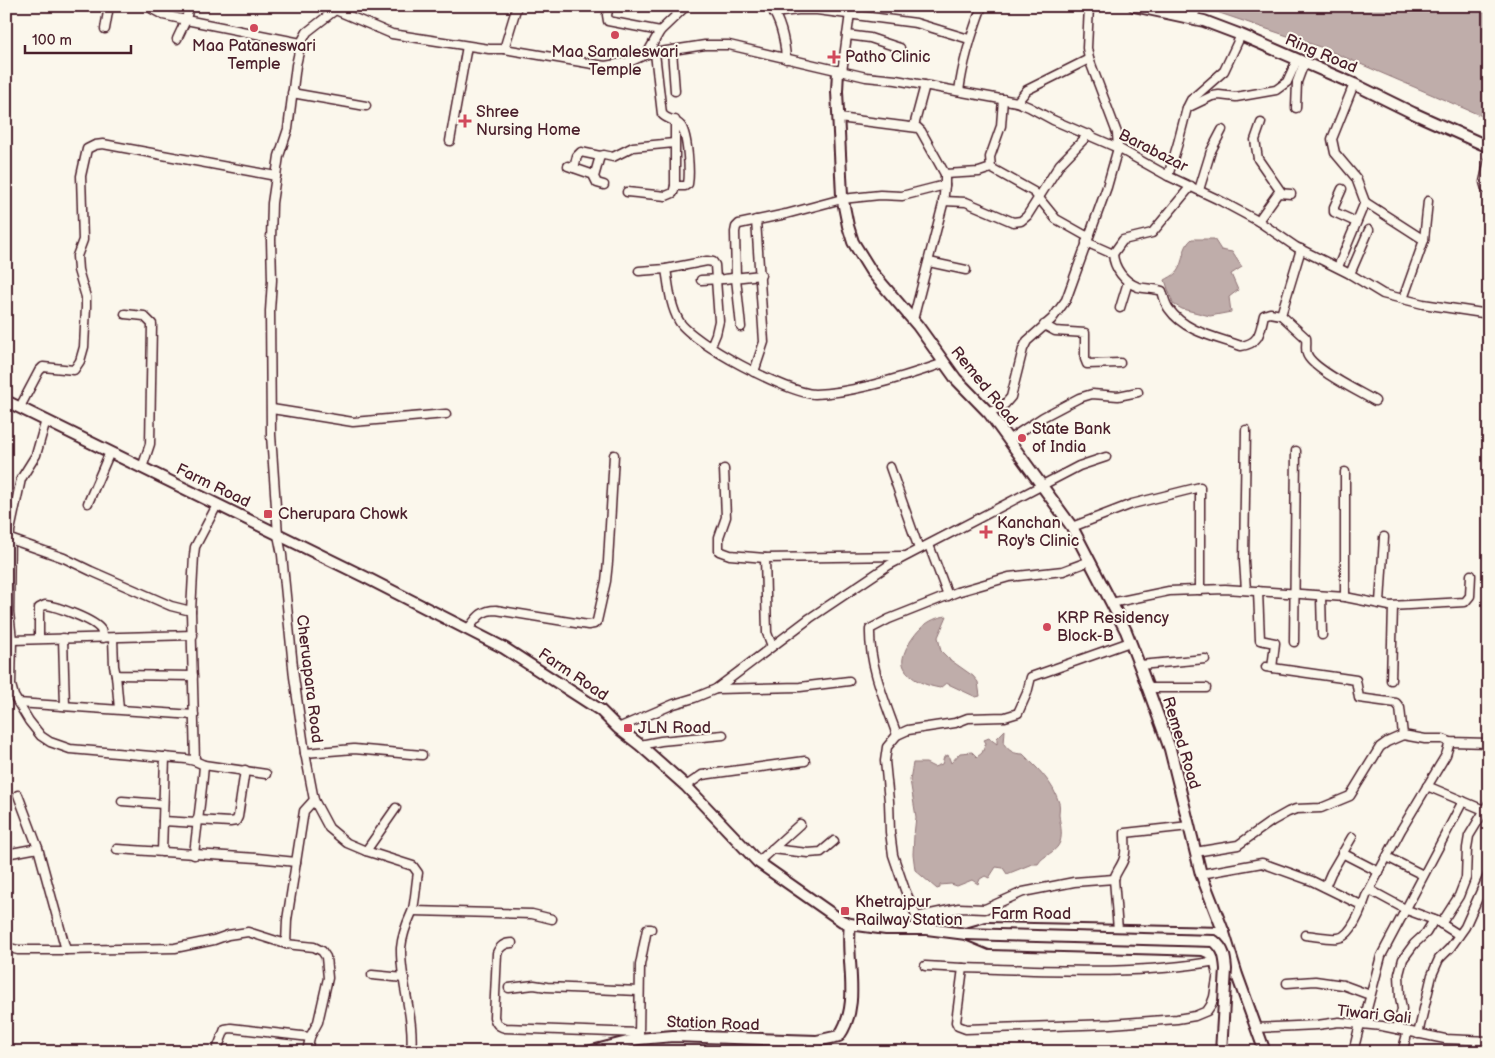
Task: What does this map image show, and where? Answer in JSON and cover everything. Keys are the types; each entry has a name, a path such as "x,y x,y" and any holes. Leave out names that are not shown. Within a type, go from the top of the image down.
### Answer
{"street":[{"path":"105,29 109,6"},
{"path":"152,6 152,9 163,15 301,43 307,32 341,10"},
{"path":"177,39 186,20 189,6"},
{"name":"Barabazar","path":"326,6 341,10 392,34 489,49 504,49 605,66 630,62 651,53 705,45 729,45 840,72 926,85 1017,102 1118,148 1168,176 1199,190 1258,221 1301,249 1338,267 1383,294 1423,304 1489,314"},
{"path":"504,49 517,6"},
{"path":"609,6 606,15 608,21 660,31"},
{"path":"675,186 685,186 688,184 686,139 682,128 675,120 664,117 662,114 651,53 660,31 686,6"},
{"path":"840,72 851,6"},
{"path":"959,91 969,39 982,6"},
{"path":"989,413 1005,404 1011,397 1023,349 1027,341 1059,311 1066,300 1107,187 1118,148 1117,133 1089,59 1087,48 1089,6"},
{"name":"Ring Road","path":"1134,6 1204,21 1242,35 1354,84 1489,147"},
{"name":"Ring Road","path":"1171,6 1204,14 1228,23 1489,140"},
{"path":"786,59 782,32 772,9 816,10 916,23 969,39"},
{"path":"847,35 870,38 900,48"},
{"path":"1168,176 1187,108 1191,100 1224,71 1242,35"},
{"name":"Cheruapara Road","path":"301,43 288,129 279,156 272,203 270,240 274,487 278,535 284,572 294,677 305,754 314,800 329,828 347,843 413,866 418,874 413,911 406,922 402,940 404,978 412,1031 411,1052"},
{"path":"450,141 467,46"},
{"path":"672,50 675,91"},
{"path":"1017,102 1027,90 1089,59"},
{"path":"1187,108 1212,96 1236,97 1276,90 1287,82 1300,62"},
{"path":"1296,108 1300,62"},
{"name":"Remed Road","path":"840,72 836,91 842,199 853,242 860,255 885,288 914,320 956,379 989,413 1072,527 1090,561 1140,665 1170,749 1201,874 1224,933 1265,1052"},
{"path":"1354,84 1332,139 1335,153 1356,178 1365,202 1424,240"},
{"path":"914,126 926,85"},
{"path":"292,93 366,106"},
{"path":"991,168 990,158 1001,126 1003,99"},
{"path":"839,118 914,126 921,131 945,174 943,201 914,320"},
{"path":"626,192 666,196 673,193 675,186 675,120"},
{"path":"1261,123 1255,140 1258,160 1281,192 1291,194"},
{"path":"1199,190 1211,151 1222,130"},
{"path":"943,201 966,202 1013,222 1021,221 1027,216 1067,156 1089,134"},
{"path":"594,175 571,167 581,152 613,157 633,147 674,143"},
{"path":"20,407 43,367 74,370 82,354 86,297 78,270 77,256 83,240 81,176 87,149 103,144 276,176"},
{"path":"600,156 594,175 595,182 604,185"},
{"path":"1489,160 1484,182 1486,189 1489,190"},
{"path":"945,174 979,172 991,168 1019,182 1039,196 1056,219 1113,254 1116,266 1128,282 1140,287 1162,291 1170,310 1190,327 1240,346 1250,343 1259,335 1263,318 1266,314 1281,315 1306,338 1307,356 1322,371 1375,401"},
{"path":"741,327 736,278 736,227 739,224 842,199 880,195 902,196 944,184"},
{"path":"1113,254 1123,240 1148,235 1157,229 1191,186"},
{"path":"1342,189 1334,207 1334,212 1356,222"},
{"path":"1258,221 1281,192"},
{"path":"1403,299 1424,240 1428,201"},
{"path":"1338,267 1365,202"},
{"path":"754,372 764,342 756,220"},
{"path":"1350,274 1369,230"},
{"path":"1281,315 1301,249"},
{"path":"639,271 713,262 719,321 716,334 710,346"},
{"path":"929,262 966,270"},
{"path":"666,269 671,301 680,322 689,332 754,372 791,389 814,394 851,389 884,382 944,363"},
{"path":"701,280 760,275"},
{"path":"1120,308 1128,282"},
{"path":"125,314 144,316 152,324 150,444 142,468"},
{"path":"1044,325 1055,331 1085,333 1085,359 1087,364 1120,363"},
{"path":"1008,440 1043,417 1080,398 1092,394 1118,396 1138,392"},
{"name":"Farm Road","path":"6,402 20,407 504,648 600,710 618,728 686,786 758,862 828,911 850,924 966,934 987,928 1224,933"},
{"path":"272,409 353,422 446,414"},
{"path":"46,420 36,455 21,479 10,539 11,686 14,696 29,721 41,736 50,742 70,749 195,760 204,765 266,774"},
{"path":"1246,430 1244,561 1246,590"},
{"path":"1294,642 1296,450"},
{"path":"88,502 110,452"},
{"path":"468,629 482,613 488,610 588,625 594,624 597,621 606,581 608,562 614,455"},
{"path":"618,728 674,704 716,689 850,589 905,556 1079,466 1106,458"},
{"path":"890,467 919,549"},
{"path":"724,469 726,517 719,537 719,551 730,556 766,558 905,556"},
{"path":"1345,472 1345,597"},
{"path":"1072,527 1132,504 1200,487 1200,590"},
{"path":"195,760 191,611 195,547 217,505"},
{"path":"1380,603 1384,537"},
{"path":"10,539 64,558 91,572 171,606 191,611"},
{"path":"929,545 948,596"},
{"path":"766,558 767,633 772,646"},
{"path":"896,735 870,648 870,629 889,619 948,596 1009,577 1063,571 1090,561"},
{"path":"1111,603 1169,591 1200,590 1258,590 1345,597 1394,606 1465,602 1470,596 1471,576"},
{"path":"1258,590 1260,640 1275,643 1269,668 1356,680 1359,698 1396,704 1400,708 1403,735"},
{"path":"1321,596 1322,635"},
{"path":"39,638 39,608 44,605 64,610 92,622 100,629 103,638"},
{"path":"1391,680 1394,606"},
{"path":"12,640 193,635"},
{"path":"63,638 65,706"},
{"path":"113,638 119,709"},
{"path":"916,929 916,917 896,862 890,832 885,761 887,747 896,735 908,730 968,718 1005,717 1018,713 1027,694 1031,677 1130,642"},
{"path":"1140,665 1205,659"},
{"path":"116,675 193,676"},
{"path":"716,689 800,687 849,681"},
{"path":"1148,688 1206,688"},
{"path":"18,703 194,716"},
{"path":"640,745 723,735"},
{"path":"1196,852 1238,845 1288,812 1296,809 1321,808 1350,796 1380,747 1403,735 1425,739 1444,739 1450,742 1489,743"},
{"path":"1305,935 1338,938 1347,935 1387,857 1446,755 1450,742"},
{"path":"305,754 354,749 422,755"},
{"path":"162,852 165,757"},
{"path":"686,786 702,775 805,761"},
{"path":"194,855 197,822 202,798 204,765"},
{"path":"163,821 230,822 236,820 238,817 244,770"},
{"path":"1398,1029 1402,1009 1399,974 1403,959 1414,944 1437,922 1458,896 1466,878 1469,836 1486,807 1463,801 1427,786"},
{"path":"18,795 38,848 66,950"},
{"path":"286,944 287,920 304,811 314,800"},
{"path":"122,801 163,804"},
{"path":"1353,1052 1381,956 1463,801"},
{"path":"366,851 396,808"},
{"path":"758,862 800,824"},
{"path":"1118,930 1114,879 1125,855 1125,833 1189,826"},
{"path":"1325,887 1352,837"},
{"path":"772,849 808,853 821,852 834,841"},
{"path":"6,854 38,848"},
{"path":"117,849 296,862"},
{"path":"1342,853 1379,872"},
{"path":"1387,857 1422,876"},
{"path":"1201,874 1262,863 1312,881 1363,906"},
{"path":"1418,1034 1432,975 1439,959 1450,948 1465,927 1489,873"},
{"path":"916,917 960,908 985,909 1023,892 1074,882 1114,879"},
{"path":"1370,890 1407,910 1437,922 1459,935"},
{"path":"413,911 532,914 552,919"},
{"name":"Station Road","path":"588,1052 639,1036 817,1041 839,1036 850,1012 850,924"},
{"path":"512,944 508,943 500,947 497,953 494,1017 499,1026 505,1028 639,1036 640,965 647,929 651,929"},
{"path":"6,948 18,950 175,948 248,932 286,944 314,947 322,951 326,957 328,978 318,1022 310,1037 307,1052"},
{"path":"963,968 956,1022 958,1026 966,1029 1111,1024 1195,1016 1206,1011 1211,1005 1218,973 1216,961 1212,953 1202,950 990,944 966,934"},
{"path":"966,934 1214,941 1222,949 1225,956 1226,969 1221,1052"},
{"path":"925,966 1101,971 1193,965 1216,961"},
{"path":"1218,973 1237,975"},
{"path":"372,975 404,978"},
{"path":"1287,983 1315,981 1343,985 1370,995"},
{"path":"509,988 534,985 639,991"},
{"name":"Tiwari Gali","path":"1256,1028 1339,1022 1398,1029 1445,1039 1489,1041"},
{"path":"216,1052 225,1029 310,1037"},
{"path":"1402,1052 1408,1031"}],"shaded area":[{"path":"1199,6 1489,6 1489,119 1323,48"},
{"path":"1192,239 1214,239 1221,250 1232,252 1242,267 1231,274 1238,290 1229,297 1231,312 1210,316 1182,309 1173,304 1165,280 1179,269 1186,246"},
{"path":"947,616 938,637 941,651 973,676 978,682 980,696 976,697 946,683 940,688 925,684 914,679 906,672 903,665 905,651 922,627 933,620"},
{"path":"1005,730 1004,744 1014,753 1023,754 1044,776 1056,795 1059,803 1060,842 1056,849 1038,864 1032,864 1007,874 1003,868 996,867 989,878 985,876 980,879 978,884 972,880 957,886 951,884 940,885 940,888 937,889 915,870 913,854 916,817 910,780 913,763 926,763 934,767 942,764 944,757 948,755 951,763 960,753 972,752 977,757 982,753 986,743 984,740 989,738 997,744 997,738"}],"place":[{"name":"Maa Pataneswari Temple","path":"254,28"},
{"name":"Maa Samaleswari Temple","path":"615,35"},
{"name":"Patho Clinic","path":"834,57"},
{"name":"Shree Nursing Home","path":"465,121"},
{"name":"State Bank of India","path":"1022,438"},
{"name":"Cherupara Chowk","path":"268,514"},
{"name":"Kanchan Roy's Clinic","path":"986,532"},
{"name":"KRP Residency Block-B","path":"1047,627"},
{"name":"JLN Road","path":"628,728"},
{"name":"Khetrajpur Railway Station","path":"845,911"}]}
